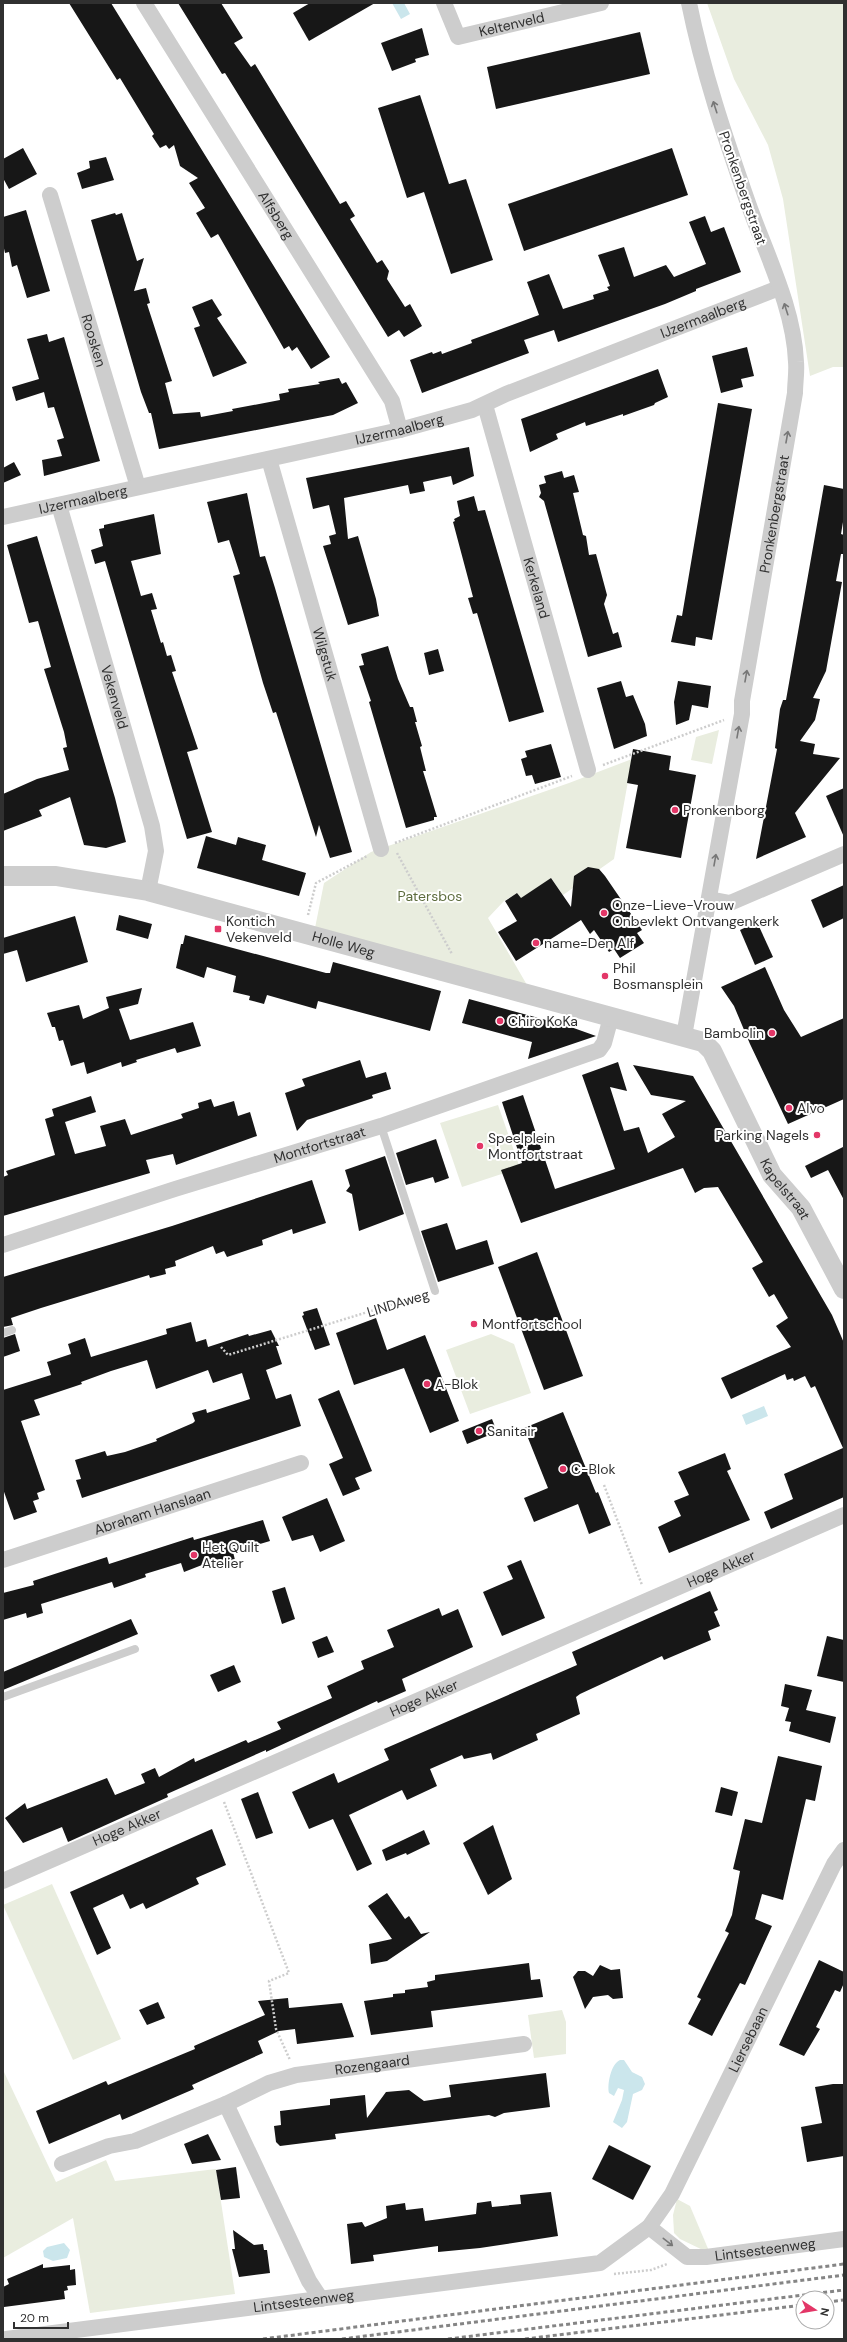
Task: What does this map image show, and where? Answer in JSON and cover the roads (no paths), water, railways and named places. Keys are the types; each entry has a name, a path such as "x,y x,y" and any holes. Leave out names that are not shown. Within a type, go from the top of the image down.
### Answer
{"street":[{"name":"Alfsberg","path":"144,3 392,401 400,430"},
{"name":"Keltenveld","path":"444,3 458,37 602,3"},
{"name":"Pronkenbergstraat","path":"684,1036 742,714 742,700 795,393 796,362 790,323 714,104 697,43 689,3"},
{"name":"Roosken","path":"50,195 138,487"},
{"name":"IJzermaalberg","path":"3,517 400,430 485,405 506,394 779,288"},
{"name":"Kerkeland","path":"485,405 588,770"},
{"name":"Wilgstuk","path":"269,459 381,849"},
{"name":"Vekenveld","path":"59,505 152,826 156,851 148,891"},
{"path":"709,899 730,903 844,854"},
{"name":"Holle Weg","path":"3,876 56,876 148,891 611,1017"},
{"name":"Kapelstraat","path":"611,1017 703,1042 712,1050 772,1175 801,1208 844,1289"},
{"name":"Montfortstraat","path":"3,1245 175,1189 381,1126 599,1050 604,1044 611,1017"},
{"name":"Abraham Hanslaan","path":"3,1560 301,1463"},
{"name":"Hoge Akker","path":"3,1881 844,1515"},
{"name":"Liersebaan","path":"600,2262 649,2227 684,2172 834,1864 844,1850"},
{"name":"Rozengaard","path":"62,2164 109,2146 134,2141 226,2104 270,2083 296,2075 524,2044"},
{"path":"226,2104 309,2281 321,2299"},
{"name":"Lintsesteenweg","path":"649,2227 687,2257 706,2257 844,2239"},
{"name":"Lintsesteenweg","path":"6,2339 600,2262"}],"lane":[{"name":"LINDAweg","path":"381,1126 435,1291"},
{"path":"3,1333 12,1330"},
{"path":"3,1697 135,1649"}],"water":[{"path":"392,3 404,3 410,14 401,19"},
{"path":"764,1406 768,1416 746,1425 742,1415"},
{"path":"620,2060 624,2060 632,2072 642,2077 645,2084 642,2090 633,2094 627,2122 622,2128 613,2122 622,2100 624,2090 618,2088 614,2096 609,2093 609,2080 612,2070"},
{"path":"64,2243 70,2250 67,2258 53,2261 44,2257 43,2251 47,2247"}],"railway":[{"path":"263,2339 844,2264"},
{"path":"342,2339 844,2275"},
{"path":"448,2339 844,2290"},
{"path":"835,2301 844,2300"},
{"path":"525,2339 795,2306"}],"place":[{"name":"Pronkenborg","path":"675,810"},
{"name":"Onze-Lieve-Vrouw Onbevlekt Ontvangenkerk","path":"604,913"},
{"name":"Kontich Vekenveld","path":"218,929"},
{"name":"name=Den Alf","path":"536,943"},
{"name":"Phil Bosmansplein","path":"605,976"},
{"name":"Chiro KoKa","path":"500,1021"},
{"name":"Bambolin","path":"772,1033"},
{"name":"Alvo","path":"789,1108"},
{"name":"Parking Nagels","path":"817,1135"},
{"name":"Speelplein Montfortstraat","path":"480,1146"},
{"name":"Montfortschool","path":"474,1324"},
{"name":"A-Blok","path":"427,1384"},
{"name":"Sanitair","path":"479,1431"},
{"name":"C-Blok","path":"563,1469"},
{"name":"Het Quilt Atelier","path":"194,1555"}],"park label":[{"name":"Patersbos","path":"430,896"}]}
